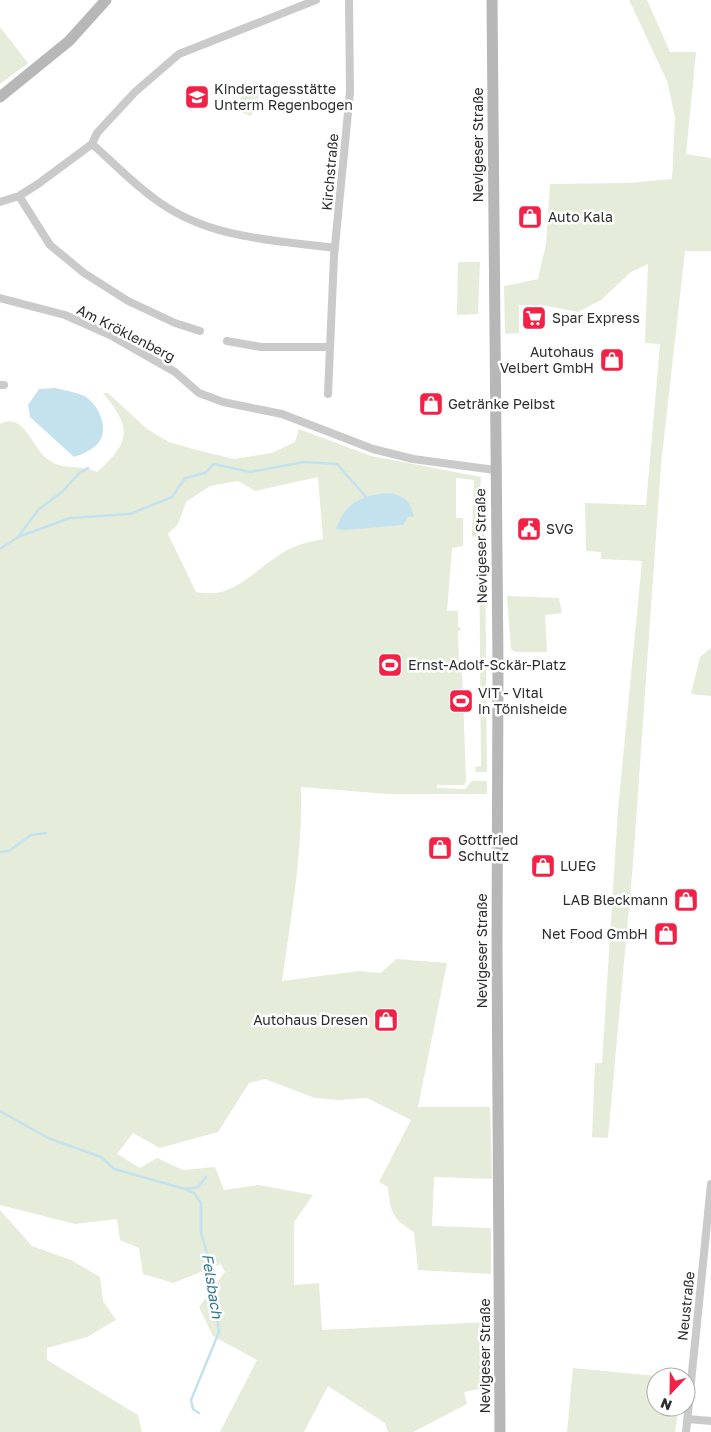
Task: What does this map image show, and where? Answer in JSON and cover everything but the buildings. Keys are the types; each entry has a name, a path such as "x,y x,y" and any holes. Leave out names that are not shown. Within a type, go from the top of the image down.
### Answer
{"main road":[{"path":"0,97 68,42 106,0"},
{"name":"Nevigeser Straße","path":"492,0 500,1432"}],"street":[{"path":"0,202 19,196 92,144 97,133 135,92 178,54 316,0"},
{"name":"Kirchstraße","path":"328,394 335,248 350,92 349,0"},
{"path":"92,144 138,186 159,202 193,222 232,235 335,248"},
{"path":"19,196 50,245 84,273 128,301 175,324 200,331"},
{"name":"Am Kröklenberg","path":"0,298 65,315 110,336 175,372 199,393 223,402 282,414 373,449 435,462"},
{"path":"227,341 261,347 330,347"},
{"name":"Nevigeser Straße","path":"435,462 495,470"},
{"name":"Neustraße","path":"686,1432 711,1184"},
{"path":"688,1418 711,1421"}],"green space":[{"path":"629,0 647,0 670,52 696,52 686,154 711,158 711,251 685,251 661,465 633,864 608,1138 592,1137 595,1063 602,1063 618,810 642,561 601,559 601,552 586,551 585,503 646,505 660,344 645,343 648,264 631,272 601,300 578,312 542,305 519,305 519,333 505,334 504,286 538,279 546,244 550,184 628,183 672,179 675,117 667,81"},
{"path":"0,27 28,63 0,84"},
{"path":"244,85 256,89 259,95 251,116 240,112 241,90"},
{"path":"458,262 480,262 478,314 457,315"},
{"path":"103,393 108,393 147,429 169,442 234,459 272,453 295,442 299,429 371,456 481,477 479,510 485,540 487,772 476,772 475,767 481,766 479,537 472,536 474,480 456,478 456,518 463,518 463,546 452,548 447,611 458,611 458,627 461,630 458,631 459,667 462,669 466,781 464,785 437,785 437,788 465,789 472,781 487,781 487,794 388,794 301,787 298,860 282,981 359,971 381,973 396,959 447,963 418,1107 490,1107 492,1179 434,1177 432,1226 491,1228 491,1274 418,1270 414,1232 401,1223 394,1214 391,1208 388,1187 379,1182 411,1120 367,1098 339,1100 315,1098 265,1079 249,1083 218,1132 160,1148 133,1133 117,1154 140,1168 157,1158 183,1170 215,1167 224,1190 259,1185 313,1195 294,1222 294,1285 319,1283 322,1330 490,1322 482,1343 483,1388 464,1392 467,1404 413,1432 388,1432 385,1423 328,1386 304,1432 220,1432 257,1360 213,1336 199,1307 225,1272 221,1264 173,1283 143,1274 139,1248 120,1240 117,1219 75,1224 0,1205 0,424 8,421 20,426 26,431 43,455 56,464 97,472 116,452 124,435 123,426 113,405","holes":["318,477 323,539 294,547 236,586 224,591 211,593 196,592 168,534 178,524 186,502 210,486 238,481 255,491"]},
{"path":"507,596 559,598 562,613 545,615 547,652 515,652 511,649"},
{"path":"711,648 711,696 691,694 700,657"},
{"path":"0,1210 32,1246 71,1260 100,1277 103,1301 116,1320 87,1337 47,1348 47,1360 138,1415 142,1432 0,1432"},
{"path":"573,1368 646,1375 646,1417 677,1417 675,1432 567,1432"}],"water":[{"path":"56,388 83,395 98,410 103,423 102,437 99,442 88,451 74,457 30,417 28,405 39,389"},
{"path":"391,493 404,498 411,507 414,517 408,517 403,525 345,530 336,529 344,512 357,501 373,495"}],"waterway":[{"path":"18,537 70,518 130,514 172,497 185,478 205,473 214,464 250,472 304,462 337,464 366,497"},
{"path":"0,549 18,537 39,509 62,492 78,474 88,468"},
{"path":"0,852 9,851 31,835 46,833"},
{"name":"Felsbach","path":"0,1111 48,1138 101,1157 114,1169 185,1189 198,1187 206,1177"},
{"name":"Felsbach","path":"185,1189 194,1193 201,1203 201,1233 210,1263 219,1332 191,1400 193,1409 199,1413"}],"place":[{"name":"Kindertagesstätte Unterm Regenbogen","path":"197,97"},
{"name":"Auto Kala","path":"530,217"},
{"name":"Spar Express","path":"534,318"},
{"name":"Autohaus Velbert GmbH","path":"612,360"},
{"name":"Getränke Peibst","path":"431,404"},
{"name":"SVG","path":"529,529"},
{"name":"Ernst-Adolf-Sckär-Platz","path":"390,665"},
{"name":"ViT - Vital in Tönisheide","path":"461,701"},
{"name":"Gottfried Schultz","path":"440,848"},
{"name":"LUEG","path":"543,866"},
{"name":"LAB Bleckmann","path":"686,900"},
{"name":"Net Food GmbH","path":"666,934"},
{"name":"Autohaus Dresen","path":"386,1020"}]}
